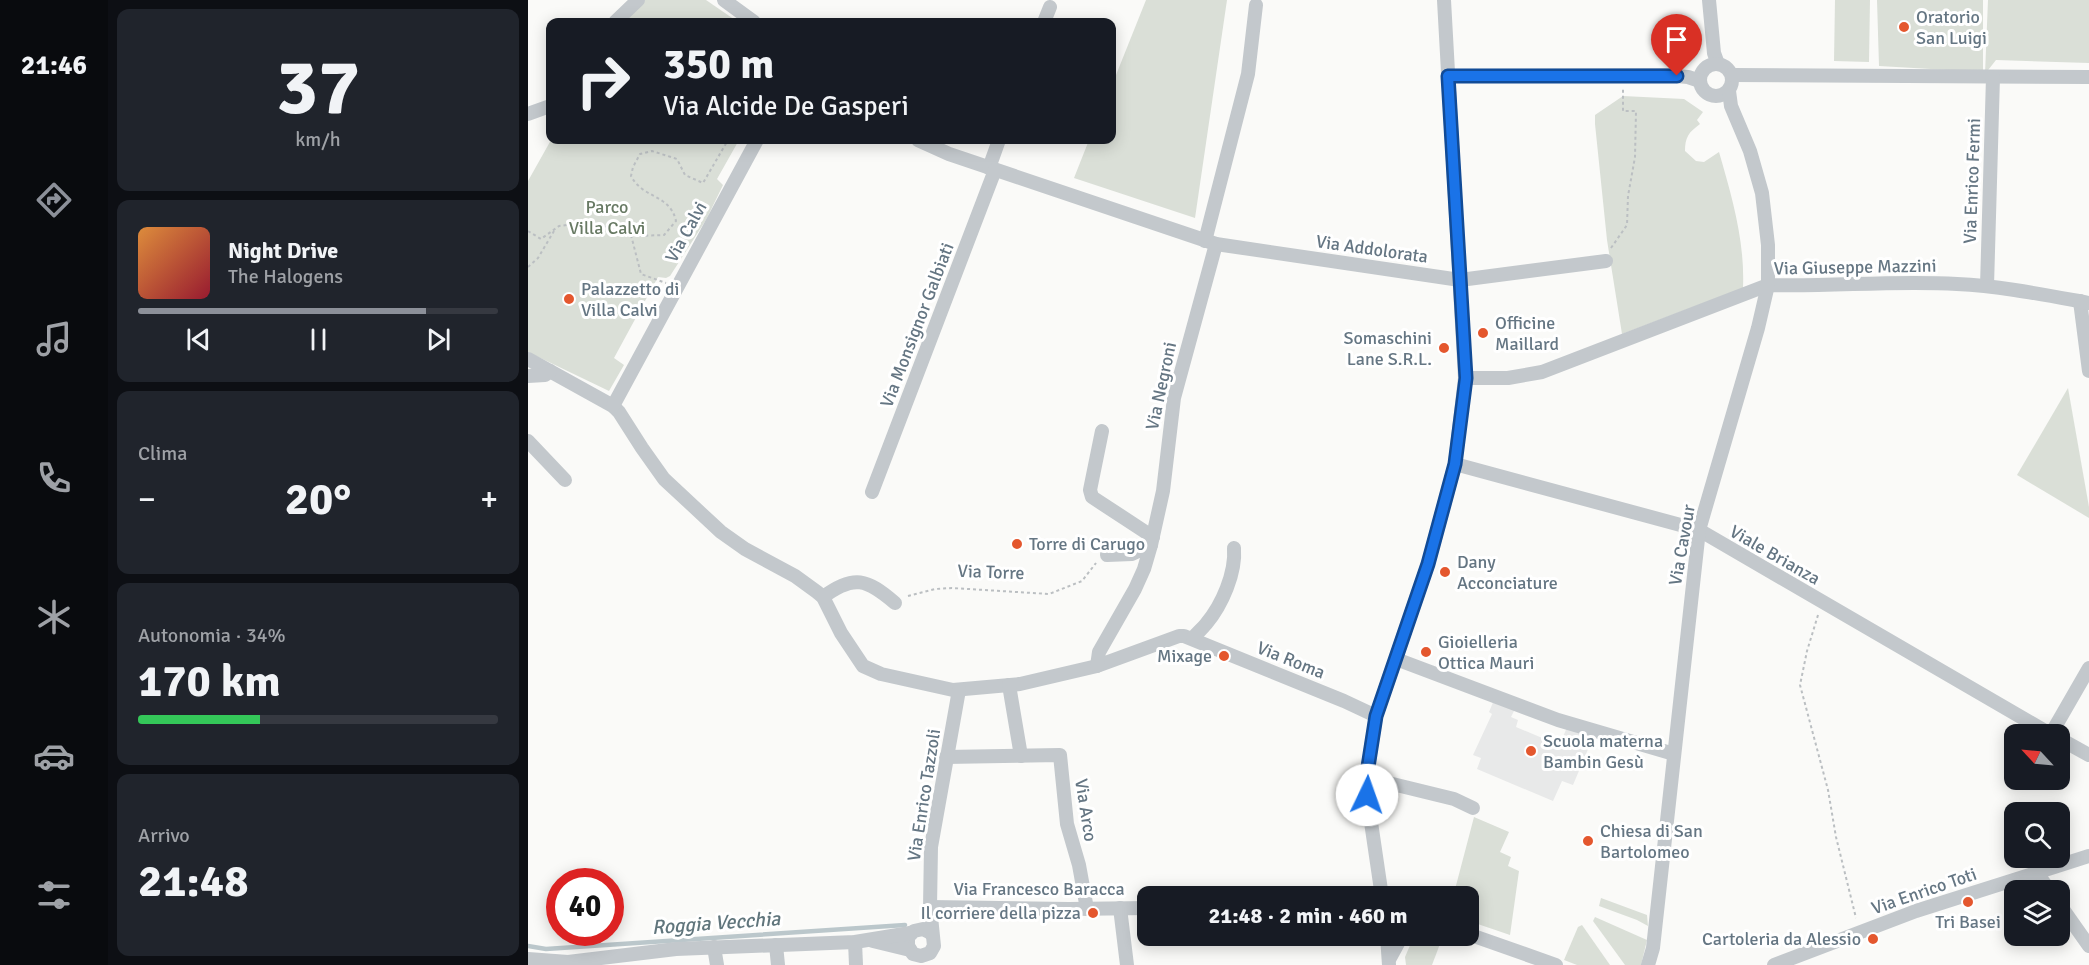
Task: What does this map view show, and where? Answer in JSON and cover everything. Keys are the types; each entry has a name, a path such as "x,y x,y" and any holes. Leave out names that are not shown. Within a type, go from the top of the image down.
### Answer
{"street":[{"path":"619,18 638,0"},
{"path":"724,0 749,18"},
{"path":"1380,886 1368,808 1368,778 1376,716 1428,564 1455,464 1466,378 1444,0"},
{"path":"1709,0 1715,61"},
{"path":"1210,243 1248,74 1256,5"},
{"path":"1046,18 1050,7"},
{"path":"1699,78 1703,70 1715,61"},
{"path":"1715,61 1726,67 1730,83"},
{"path":"1448,76 1664,75 1699,78"},
{"path":"1699,78 1706,92 1711,95 1730,83 2089,76"},
{"name":"Via Enrico Fermi","path":"1987,286 1993,77"},
{"name":"Via Cavour","path":"1648,965 1653,948 1699,530 1768,285 1768,245 1762,193 1749,151 1731,106 1730,83"},
{"path":"528,114 546,107"},
{"name":"Via Calvi","path":"614,406 755,144"},
{"name":"Via Addolorata","path":"927,144 992,169 1210,243 1460,280 1606,261"},
{"path":"992,169 998,144"},
{"name":"Via Monsignor Galbiati","path":"873,492 992,169"},
{"name":"Via Negroni","path":"1096,666 1099,652 1144,569 1152,541 1163,491 1174,398 1210,243"},
{"name":"Via Giuseppe Mazzini","path":"1466,378 1508,378 1542,372 1768,285 1943,283 1987,286 2084,302 2089,371"},
{"path":"528,359 614,406 664,479 721,532 745,549 795,576 823,597 841,633 862,666 881,674 952,690 1009,685 1096,666 1179,636 1193,638 1212,616 1227,588 1234,548"},
{"path":"528,376 545,375 550,371"},
{"path":"1102,431 1090,490 1092,497 1152,541 1132,554 1107,555"},
{"path":"528,441 565,480"},
{"name":"Viale Brianza","path":"1455,464 1699,530 2033,724"},
{"path":"823,597 847,583 861,582 877,588 895,603"},
{"name":"Via Roma","path":"1193,638 1376,716"},
{"path":"1396,659 1558,720 1674,754"},
{"path":"2058,724 2089,668"},
{"path":"946,756 1022,756 1009,685"},
{"name":"Via Enrico Tazzoli","path":"934,965 930,907 931,847 959,690"},
{"path":"2070,745 2089,755"},
{"name":"Via Arco","path":"1022,756 1060,755 1067,824 1079,865 1087,909"},
{"path":"1368,778 1454,799 1473,807"},
{"name":"Via Enrico Toti","path":"1773,965 1789,962 1916,911 2089,856"},
{"path":"2036,872 2042,880"},
{"path":"913,956 907,942 930,907"},
{"name":"Via Francesco Baracca","path":"930,907 1137,908"},
{"path":"1120,908 1127,965"},
{"path":"2070,919 2089,946"},
{"path":"528,959 569,964 676,949 862,941 923,929 931,933 933,943 921,956 913,956 862,941"},
{"path":"1479,938 1556,965"},
{"path":"856,965 862,941"},
{"path":"776,945 778,965"},
{"path":"1388,946 1389,963"},
{"path":"1389,963 1397,946"},
{"path":"714,948 717,965"}],"path":[{"path":"1606,261 1615,241 1627,225 1628,196 1635,157 1636,111 1623,111 1624,76"},
{"path":"528,231 541,239 560,226 590,222 637,236 664,235 676,221 674,212 664,201 637,187 631,176 640,154 652,151 676,159 685,175 703,183 726,144"},
{"path":"528,267 538,258 556,229"},
{"path":"631,234 641,274 677,287"},
{"name":"Via Torre","path":"895,603 910,595 935,589 1049,594 1082,581 1103,554 1103,556 1107,555"},
{"path":"1822,603 1807,651 1800,686 1828,790 1836,837 1860,933"}],"shaded area":[{"name":"Scuola materna Bambin Gesù","path":"1494,700 1515,709 1511,717 1518,720 1516,727 1554,743 1558,735 1563,737 1567,727 1585,735 1582,744 1589,747 1573,785 1562,781 1553,801 1477,769 1481,758 1473,755 1492,714 1489,712"}],"green space":[{"path":"645,0 706,0 732,18 625,18"},
{"path":"1146,0 1227,0 1195,218 1074,178 1087,144 1116,144 1116,75"},
{"path":"1835,0 1870,0 1869,62 1834,61"},
{"path":"1877,0 1983,0 1983,72 1879,66"},
{"path":"1988,0 2089,0 2089,63 1996,60 1985,74"},
{"path":"1623,96 1684,99 1703,112 1697,120 1700,124 1690,132 1687,138 1685,151 1696,161 1704,162 1719,152 1737,219 1742,253 1743,288 1622,334 1607,240 1595,115"},
{"name":"Parco Villa Calvi","path":"549,144 737,144 717,179 723,185 706,220 670,276 658,277 614,358 624,365 609,391 528,352 528,181"},
{"path":"2068,388 2089,507 2089,518 2017,475"},
{"path":"1474,817 1509,832 1500,852 1511,857 1508,866 1519,871 1510,935 1479,924 1479,886 1456,886"},
{"path":"1601,898 1647,915 1648,926 1599,906"},
{"path":"1595,917 1647,940 1641,965 1625,965 1593,921"},
{"path":"1582,925 1610,965 1577,965 1564,960 1578,927"},
{"path":"1410,946 1439,946 1432,965 1406,965 1405,957"}],"waterway":[{"name":"Roggia Vecchia","path":"528,946 546,949 905,925"}],"place":[{"name":"Oratorio San Luigi","path":"1904,27"},
{"name":"Palazzetto di Villa Calvi","path":"569,299"},
{"name":"Officine Maillard","path":"1483,333"},
{"name":"Somaschini Lane S.R.L.","path":"1444,348"},
{"name":"Torre di Carugo","path":"1017,544"},
{"name":"Dany Acconciature","path":"1445,572"},
{"name":"Gioielleria Ottica Mauri","path":"1426,652"},
{"name":"Mixage","path":"1224,656"},
{"name":"Scuola materna Bambin Gesù","path":"1531,751"},
{"name":"Chiesa di San Bartolomeo","path":"1588,841"},
{"name":"Tri Basei","path":"1968,902"},
{"name":"Il corriere della pizza","path":"1093,913"},
{"name":"Cartoleria da Alessio","path":"1873,939"}],"route":[{"path":"1367,795 1368,767 1376,716 1428,564 1459,447 1466,378 1448,76 1677,76"}]}
